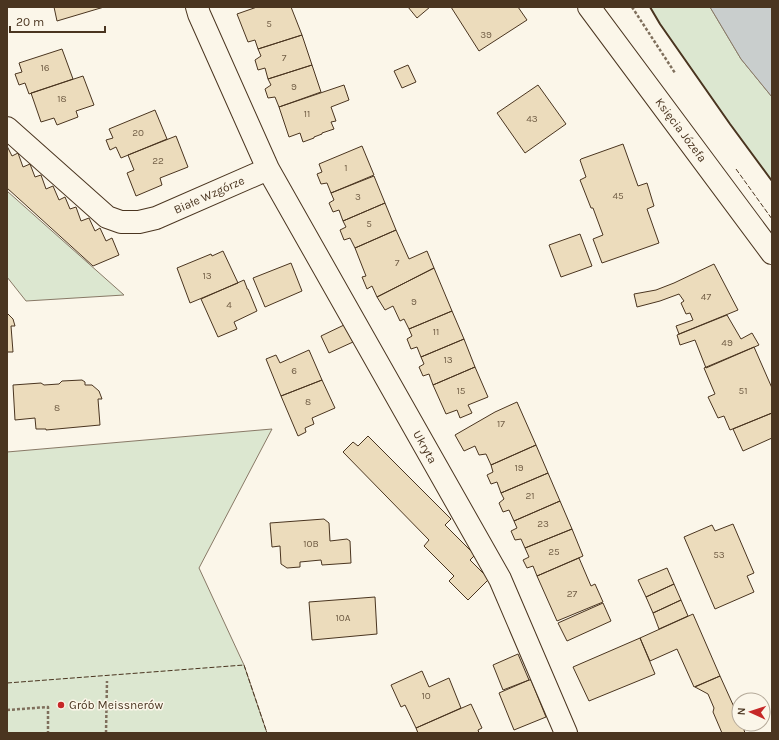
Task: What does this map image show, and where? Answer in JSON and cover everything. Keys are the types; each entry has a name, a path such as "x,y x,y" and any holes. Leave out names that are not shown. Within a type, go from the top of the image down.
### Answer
{"street":[{"path":"197,7 268,169"},
{"name":"Księcia Józefa","path":"590,7 772,253"},
{"name":"Białe Wzgórze","path":"7,128 107,217 121,222 139,222 156,218 268,169"},
{"name":"Ukryta","path":"268,169 500,579 566,733"}],"path":[{"path":"106,681 106,733"},
{"path":"7,710 48,707 48,733"}],"green space":[{"path":"650,7 710,7 741,59 772,97 772,181 730,124 660,24"},
{"path":"7,191 124,295 26,301 7,277"},
{"path":"272,429 199,568 244,665 267,733 7,733 7,452"}],"shaded area":[{"path":"710,7 772,7 772,97 741,59"}],"building":[{"path":"54,7 104,7 57,21"},
{"path":"257,7 291,7 302,35 258,49 255,40 248,42 237,14"},
{"path":"408,7 430,7 417,18"},
{"path":"451,7 518,7 527,20 479,51"},
{"path":"302,35 312,65 268,79 265,68 258,70 255,60 261,56 258,49"},
{"path":"62,49 73,79 29,94 25,83 19,85 15,74 22,72 19,63"},
{"path":"312,65 321,92 279,107 275,97 268,98 265,89 271,85 268,79"},
{"path":"408,65 416,82 402,88 394,71"},
{"path":"83,76 94,105 76,111 78,117 57,125 54,118 41,122 31,93"},
{"path":"344,85 349,100 331,107 336,121 331,122 334,129 303,142 300,133 289,137 279,107"},
{"path":"538,85 566,124 525,153 497,113"},
{"path":"155,110 167,139 121,158 116,147 110,150 106,140 113,138 109,129"},
{"path":"176,136 188,167 160,178 162,185 136,196 127,173 134,170 128,155"},
{"path":"623,144 638,186 647,183 654,206 647,209 659,243 602,263 593,239 603,235 580,180 586,177 580,160"},
{"path":"7,146 12,156 18,153 23,167 30,164 35,177 41,175 46,189 53,186 59,200 65,197 70,209 76,207 81,221 89,218 95,231 100,228 106,241 112,238 119,255 93,266 7,188"},
{"path":"362,146 374,175 331,193 327,183 321,184 317,174 322,172 319,164"},
{"path":"374,176 385,203 343,221 339,210 333,212 329,203 334,200 331,193"},
{"path":"385,203 396,230 355,248 350,238 344,240 340,230 346,227 343,221"},
{"path":"396,230 409,259 427,251 434,268 377,297 372,286 367,289 362,277 366,276 355,248"},
{"path":"580,234 592,266 561,277 549,245"},
{"path":"223,251 238,283 190,303 177,268 211,254 212,256"},
{"path":"291,263 302,291 265,307 253,278"},
{"path":"714,264 738,310 679,334 676,326 693,320 690,313 686,314 681,303 684,301 679,294 637,307 634,294 656,290"},
{"path":"434,268 452,311 409,329 404,319 400,321 393,306 385,310 377,297"},
{"path":"244,280 257,311 234,322 237,329 218,337 201,299"},
{"path":"452,311 464,339 421,357 417,347 411,349 407,339 412,336 409,329"},
{"path":"7,313 13,319 15,326 11,326 13,352 7,352"},
{"path":"727,315 741,339 752,333 759,345 706,368 695,340 680,345 677,335"},
{"path":"344,325 353,342 329,353 321,336"},
{"path":"464,339 475,367 433,385 429,374 423,376 419,367 424,364 421,357"},
{"path":"754,347 772,388 772,413 730,430 724,416 718,418 708,397 715,394 704,368"},
{"path":"309,350 322,380 281,396 266,359 276,355 280,363"},
{"path":"475,367 488,397 468,405 472,413 460,418 457,410 446,414 433,385"},
{"path":"82,380 85,382 85,385 92,385 99,391 102,399 98,399 100,425 46,430 36,429 35,418 15,420 13,385 41,383 44,385 59,384 62,381"},
{"path":"322,380 335,408 312,418 314,424 305,428 306,432 298,436 281,396"},
{"path":"517,402 536,445 491,465 486,454 479,455 475,446 464,451 455,435 495,412"},
{"path":"772,413 772,438 743,451 733,429"},
{"path":"368,436 451,519 445,525 475,555 470,560 489,579 468,600 449,581 454,576 424,546 429,540 343,452 353,442 358,446"},
{"path":"536,445 548,473 501,493 497,482 491,484 487,475 493,472 491,465"},
{"path":"548,473 560,501 514,521 509,510 503,512 499,503 504,499 501,493"},
{"path":"560,501 572,529 525,548 521,539 515,540 511,531 517,528 514,521"},
{"path":"324,519 329,523 330,541 347,539 350,541 351,563 322,565 321,560 300,562 300,567 287,568 281,564 280,546 272,547 270,523"},
{"path":"733,524 754,573 747,576 754,592 715,609 684,537 712,525 715,531"},
{"path":"572,529 583,556 537,576 533,566 527,568 523,560 529,557 525,548"},
{"path":"579,558 591,586 595,584 603,602 557,621 537,576"},
{"path":"667,568 674,584 646,597 638,580"},
{"path":"674,584 681,600 653,613 646,597"},
{"path":"375,597 377,634 312,640 309,602"},
{"path":"681,600 688,616 659,629 653,613"},
{"path":"603,603 611,621 567,641 558,623"},
{"path":"693,614 720,676 694,687 677,649 650,661 640,638"},
{"path":"640,638 655,674 589,701 573,667"},
{"path":"518,654 529,680 503,690 493,665"},
{"path":"422,671 429,687 449,678 461,708 416,728 405,705 401,707 391,685"},
{"path":"720,676 731,700 731,732 745,733 722,733 713,712 714,708 708,694 695,687"},
{"path":"531,680 546,717 514,730 499,693"},
{"path":"471,704 482,728 478,730 479,733 418,733 416,728"}],"fence":[{"path":"736,169 772,219"},
{"path":"7,683 244,665 267,733"}],"wall":[{"path":"650,7 660,24 730,124 772,181"}],"place":[{"name":"Grób Meissnerów","path":"61,705"}]}
